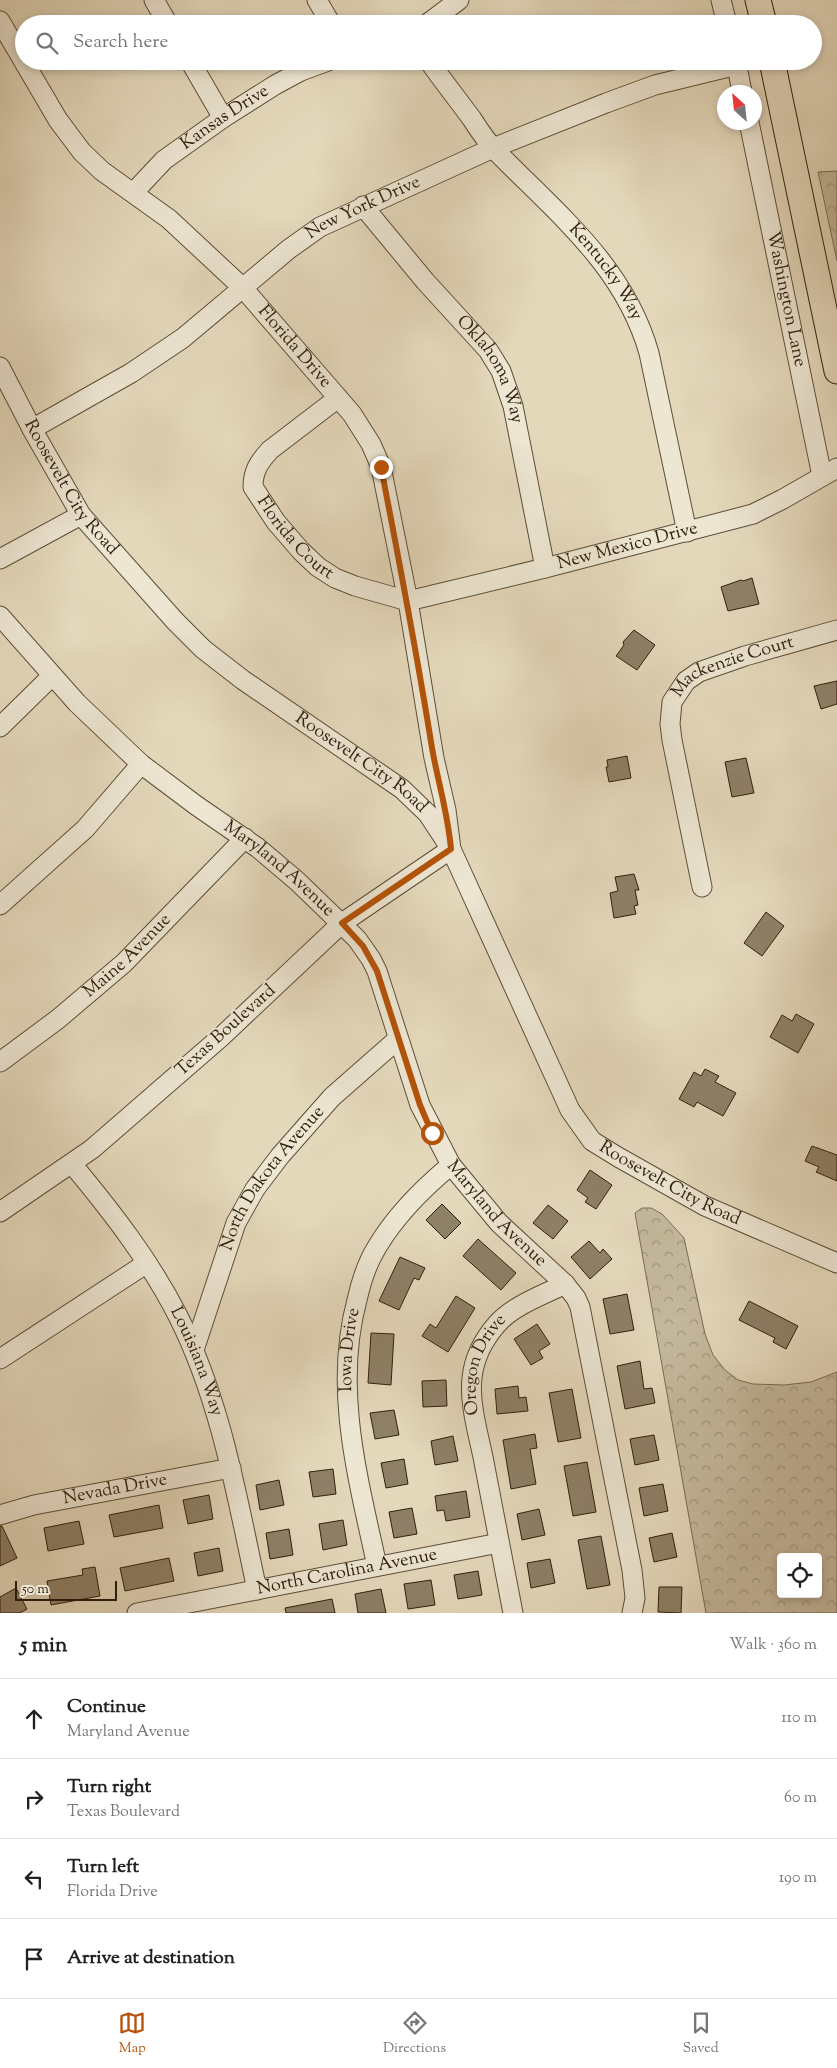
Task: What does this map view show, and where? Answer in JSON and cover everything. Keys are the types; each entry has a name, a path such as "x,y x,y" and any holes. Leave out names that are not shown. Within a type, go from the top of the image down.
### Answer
{"main road":[{"path":"758,0 762,15"},
{"path":"774,70 837,370"}],"street":[{"path":"154,0 163,15"},
{"path":"317,0 326,15"},
{"path":"439,15 459,0"},
{"path":"721,0 725,15"},
{"name":"Florida Drive","path":"0,21 15,46"},
{"name":"Florida Drive","path":"29,70 68,135 102,171 134,192 175,224 243,288 338,398 362,429 381,467 408,601 434,758 446,810 451,849"},
{"path":"195,70 222,118"},
{"name":"Kansas Drive","path":"134,192 164,160 222,118 275,85 304,70"},
{"name":"Kentucky Way","path":"436,70 493,148 594,251 612,274 633,311 649,353 687,532"},
{"name":"New York Drive","path":"32,429 106,388 183,338 305,237 327,224 493,148 655,85 710,70"},
{"path":"737,70 741,85"},
{"name":"Washington Lane","path":"751,130 830,472"},
{"name":"Oklahoma Way","path":"363,206 425,281 488,350 501,371 513,406 545,568"},
{"name":"Roosevelt City Road","path":"0,367 32,429 81,515 149,593 203,649 243,680 415,800 428,814 451,849 570,1110 592,1141 705,1206 837,1264"},
{"name":"Florida Court","path":"338,398 270,450 260,460 255,468 253,487 276,522 301,551 318,567 334,578 355,586 408,601"},
{"name":"New Mexico Drive","path":"408,601 545,568 753,514 783,500 830,472"},
{"path":"0,559 81,515"},
{"name":"Maryland Avenue","path":"0,616 77,703 141,764 269,857 342,923 357,938 371,958 385,994 420,1105 450,1165 499,1223 565,1284 576,1298 584,1320 632,1570 635,1598 632,1613"},
{"name":"Mackenzie Court","path":"702,887 672,740 670,724 672,702 686,682 710,667 837,630"},
{"path":"0,727 52,676"},
{"name":"Florida Drive","path":"415,800 431,782 434,758"},
{"path":"0,905 85,829 141,764"},
{"name":"Maine Avenue","path":"0,1062 58,1019 124,963 245,838"},
{"name":"Texas Boulevard","path":"0,1212 92,1149 221,1037 342,923 451,849"},
{"name":"North Dakota Avenue","path":"194,1350 236,1223 255,1189 280,1156 332,1097 398,1039"},
{"name":"Louisiana Way","path":"72,1164 121,1224 147,1263 178,1315 194,1350 231,1468 257,1590"},
{"name":"Iowa Drive","path":"378,1566 356,1467 347,1404 347,1371 354,1312 367,1267 376,1248 406,1207 450,1165"},
{"path":"0,1359 147,1263"},
{"name":"Oregon Drive","path":"513,1613 472,1390 476,1359 489,1335 502,1319 520,1307 565,1284"},
{"name":"Nevada Drive","path":"0,1515 34,1505 231,1468"},
{"name":"North Carolina Avenue","path":"137,1613 499,1543"}],"green space":[{"path":"837,171 837,261 818,172"},
{"path":"642,1208 651,1208 662,1214 684,1238 705,1334 713,1355 725,1370 738,1380 753,1384 784,1385 811,1382 837,1372 837,1613 706,1613 635,1213"}],"building":[{"path":"752,578 759,604 728,611 721,587"},
{"path":"634,630 655,645 637,670 616,656 624,645 623,642"},
{"path":"837,681 837,704 821,709 814,686"},
{"path":"627,756 631,778 609,782 606,767 608,767 607,760"},
{"path":"746,758 754,793 732,797 725,762"},
{"path":"634,874 639,890 635,890 638,905 634,906 636,914 614,918 610,893 618,891 615,877"},
{"path":"766,912 784,926 762,956 744,943"},
{"path":"796,1014 814,1024 798,1053 770,1037 782,1015 792,1021"},
{"path":"705,1069 719,1076 715,1082 736,1093 723,1116 697,1102 694,1107 679,1099 694,1072 701,1076"},
{"path":"812,1146 837,1155 837,1181 816,1172 819,1167 805,1161"},
{"path":"590,1170 612,1185 596,1209 585,1202 588,1198 577,1190"},
{"path":"442,1204 461,1223 445,1239 426,1220"},
{"path":"548,1205 568,1221 553,1239 533,1223"},
{"path":"478,1239 516,1273 501,1290 463,1256"},
{"path":"589,1241 600,1253 603,1249 612,1259 590,1279 571,1257"},
{"path":"400,1257 425,1268 419,1280 414,1278 399,1310 379,1301"},
{"path":"627,1294 634,1330 610,1334 603,1299"},
{"path":"456,1296 475,1308 448,1352 422,1336 430,1324 436,1328"},
{"path":"749,1301 798,1326 786,1349 773,1342 775,1338 739,1320"},
{"path":"537,1324 550,1344 539,1351 543,1358 531,1365 514,1339"},
{"path":"371,1333 394,1334 391,1385 368,1383"},
{"path":"640,1361 644,1389 652,1388 655,1403 625,1409 617,1366"},
{"path":"446,1380 447,1406 423,1407 422,1381"},
{"path":"518,1386 519,1398 526,1397 528,1411 497,1414 495,1389"},
{"path":"572,1389 581,1438 558,1442 549,1393"},
{"path":"394,1410 399,1435 375,1439 370,1413"},
{"path":"535,1434 537,1448 530,1449 536,1484 511,1489 503,1440"},
{"path":"654,1435 659,1460 635,1465 630,1439"},
{"path":"453,1436 458,1461 435,1465 431,1441"},
{"path":"404,1459 408,1484 386,1488 381,1463"},
{"path":"587,1462 596,1512 573,1516 564,1466"},
{"path":"333,1469 336,1494 313,1497 309,1472"},
{"path":"279,1480 284,1505 260,1510 256,1485"},
{"path":"663,1484 668,1511 644,1516 639,1488"},
{"path":"466,1491 470,1517 446,1521 444,1510 437,1511 435,1496"},
{"path":"209,1495 213,1519 188,1524 183,1500"},
{"path":"159,1505 163,1528 114,1537 109,1515"},
{"path":"412,1508 417,1534 394,1538 389,1512"},
{"path":"539,1509 545,1535 522,1540 517,1514"},
{"path":"343,1520 347,1545 323,1550 319,1524"},
{"path":"79,1521 84,1544 48,1551 44,1528"},
{"path":"0,1526 2,1526 17,1558 0,1566"},
{"path":"289,1529 293,1555 270,1559 266,1533"},
{"path":"672,1533 677,1557 654,1562 649,1538"},
{"path":"601,1536 610,1585 587,1589 578,1540"},
{"path":"219,1548 223,1571 198,1576 194,1553"},
{"path":"169,1558 174,1581 125,1591 120,1568"},
{"path":"550,1559 555,1583 531,1588 527,1563"},
{"path":"95,1567 100,1596 51,1605 47,1581 83,1575 82,1569"},
{"path":"478,1571 482,1595 458,1599 454,1575"},
{"path":"431,1580 435,1605 408,1609 404,1584"},
{"path":"659,1587 682,1587 681,1613 658,1612"},
{"path":"16,1588 27,1609 20,1613 0,1613 0,1597"},
{"path":"381,1589 386,1613 358,1613 355,1594"},
{"path":"332,1599 335,1613 286,1613 285,1608"}],"route":[{"path":"381,467 408,601 434,758 446,810 451,849 342,923 363,946 377,971 420,1105 432,1133"}]}
